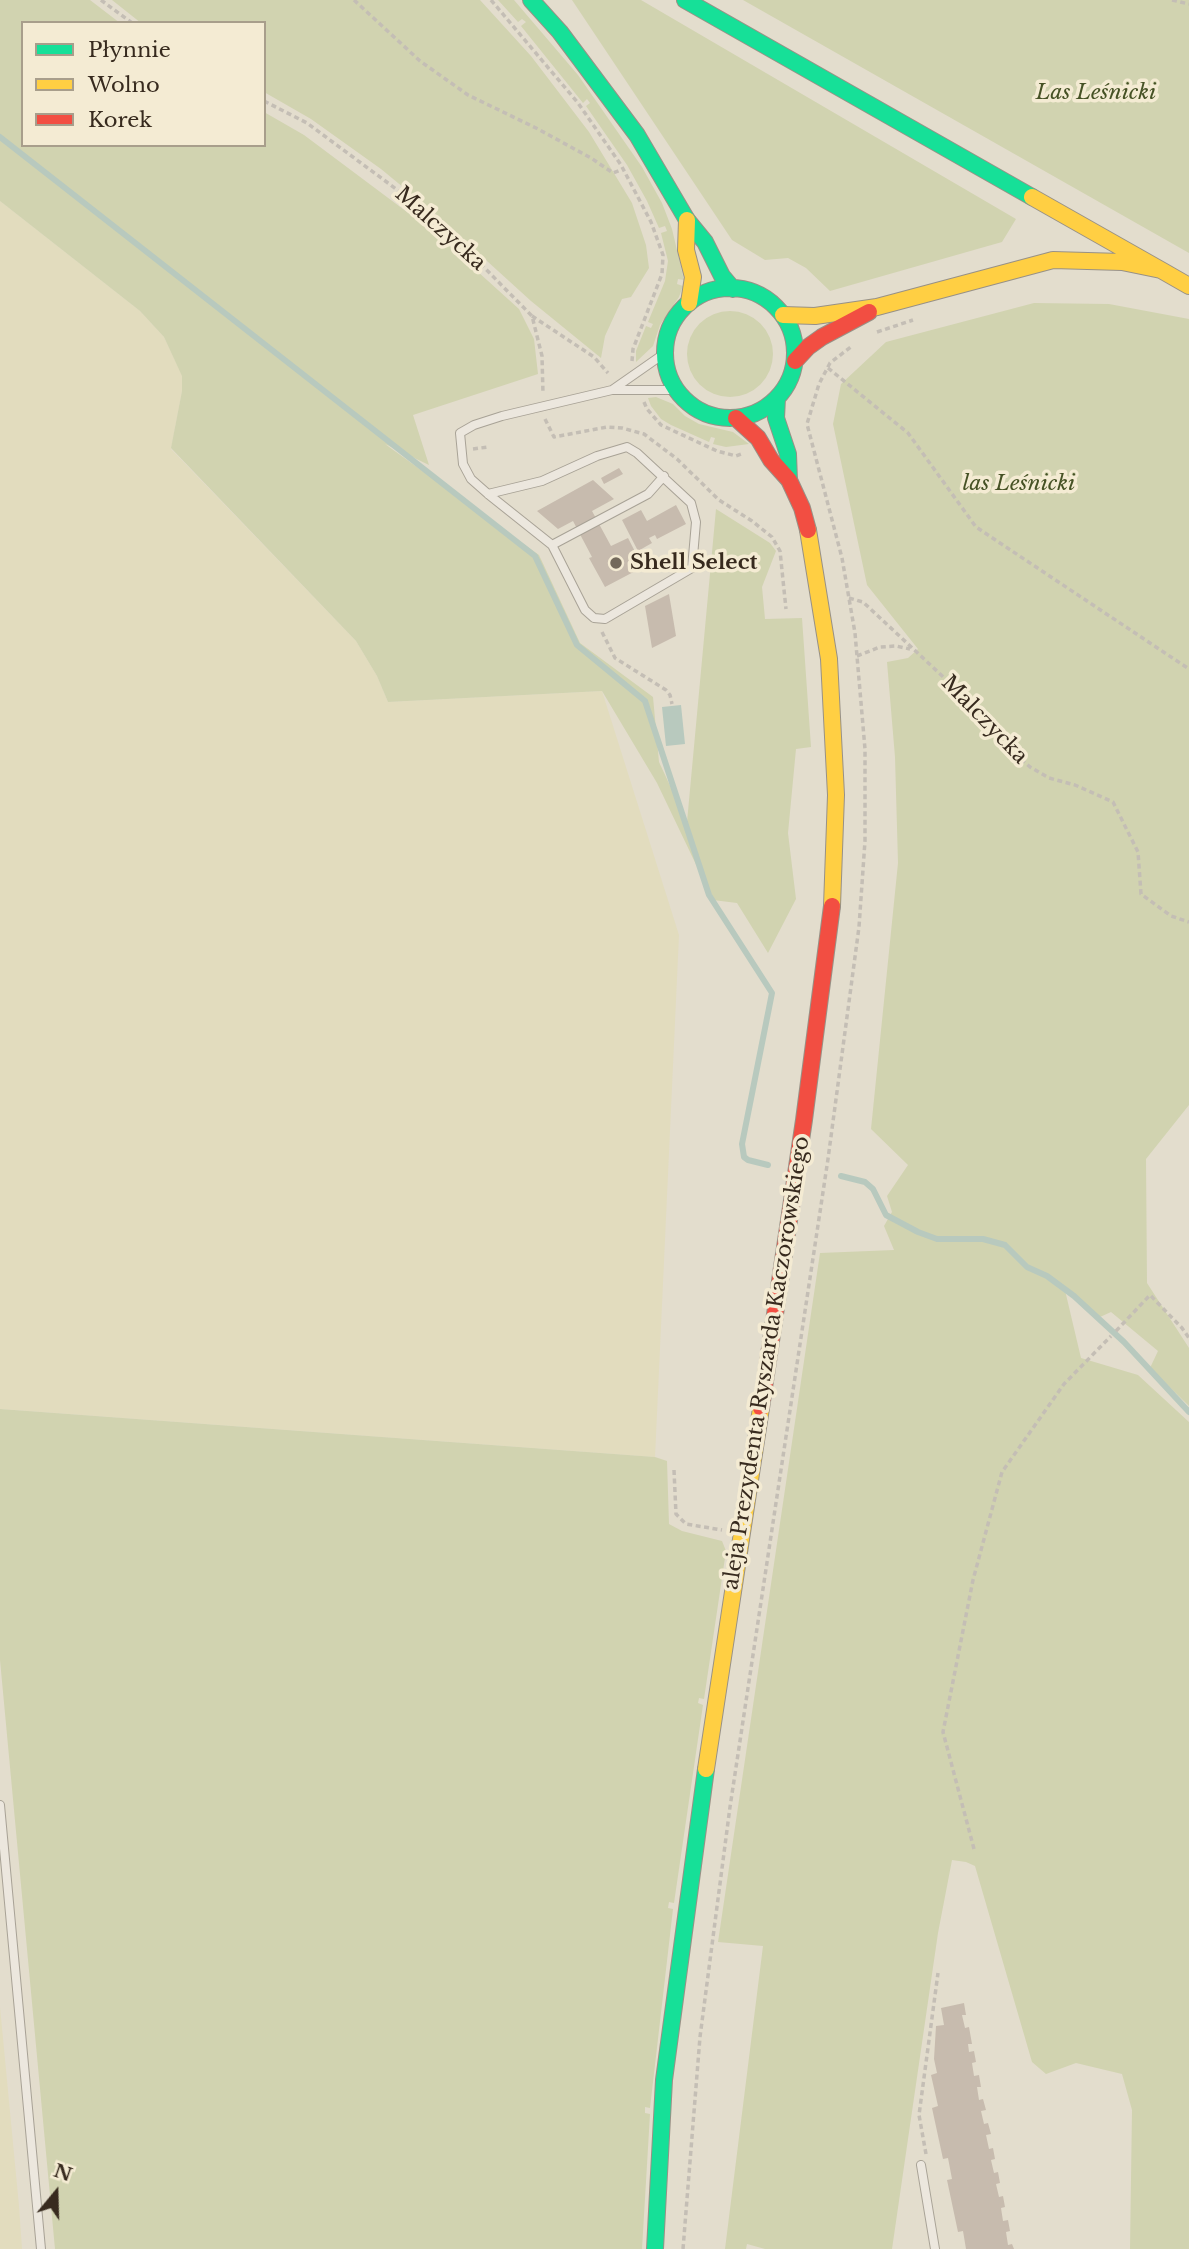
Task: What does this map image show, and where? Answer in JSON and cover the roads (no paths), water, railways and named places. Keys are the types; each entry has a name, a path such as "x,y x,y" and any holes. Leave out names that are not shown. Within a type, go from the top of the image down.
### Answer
{"main road":[{"path":"531,0 561,32 637,135 687,220 705,242 717,269 733,289"},
{"path":"685,0 1189,286"},
{"path":"687,220 686,250 693,277 689,303"},
{"path":"783,315 815,316 877,307 1053,260 1122,262 1161,270"},
{"path":"733,289 752,292 769,302 783,315 795,345 795,361 789,381 777,398 751,415 736,418 714,416 692,406 676,390 668,372 665,354 672,326 689,303 710,292 733,289"},
{"path":"795,361 822,337 877,307"},
{"name":"aleja Prezydenta Ryszarda Kaczorowskiego","path":"777,398 776,418 788,454 789,480"},
{"name":"aleja Prezydenta Ryszarda Kaczorowskiego","path":"655,2249 664,2080 701,1806 830,935 835,857 836,795 828,659 812,547 802,508 789,480 771,460 758,438 736,418"}],"lane":[{"path":"612,390 665,354"},
{"path":"488,494 541,481 597,456 626,447 638,453 691,503 696,522 692,568 605,619 594,618 584,610 552,545 488,494 471,479 465,470 460,433 474,425 502,416 612,390 676,390"},
{"path":"552,545 648,494 664,476"},
{"path":"0,1805 41,2249"},
{"path":"921,2165 935,2249"}],"waterway":[{"path":"0,137 535,556 577,645 645,701 709,895 772,993 742,1144 744,1157 768,1165"},
{"path":"841,1176 865,1182 873,1189 886,1215 918,1232 937,1239 983,1239 1005,1245 1027,1267 1047,1276 1074,1296 1124,1342 1189,1412"}],"place":[{"name":"Shell Select","path":"616,563"}],"park label":[{"name":"Las Leśnicki","path":"1096,93"},
{"name":"las Leśnicki","path":"1019,484"}]}
